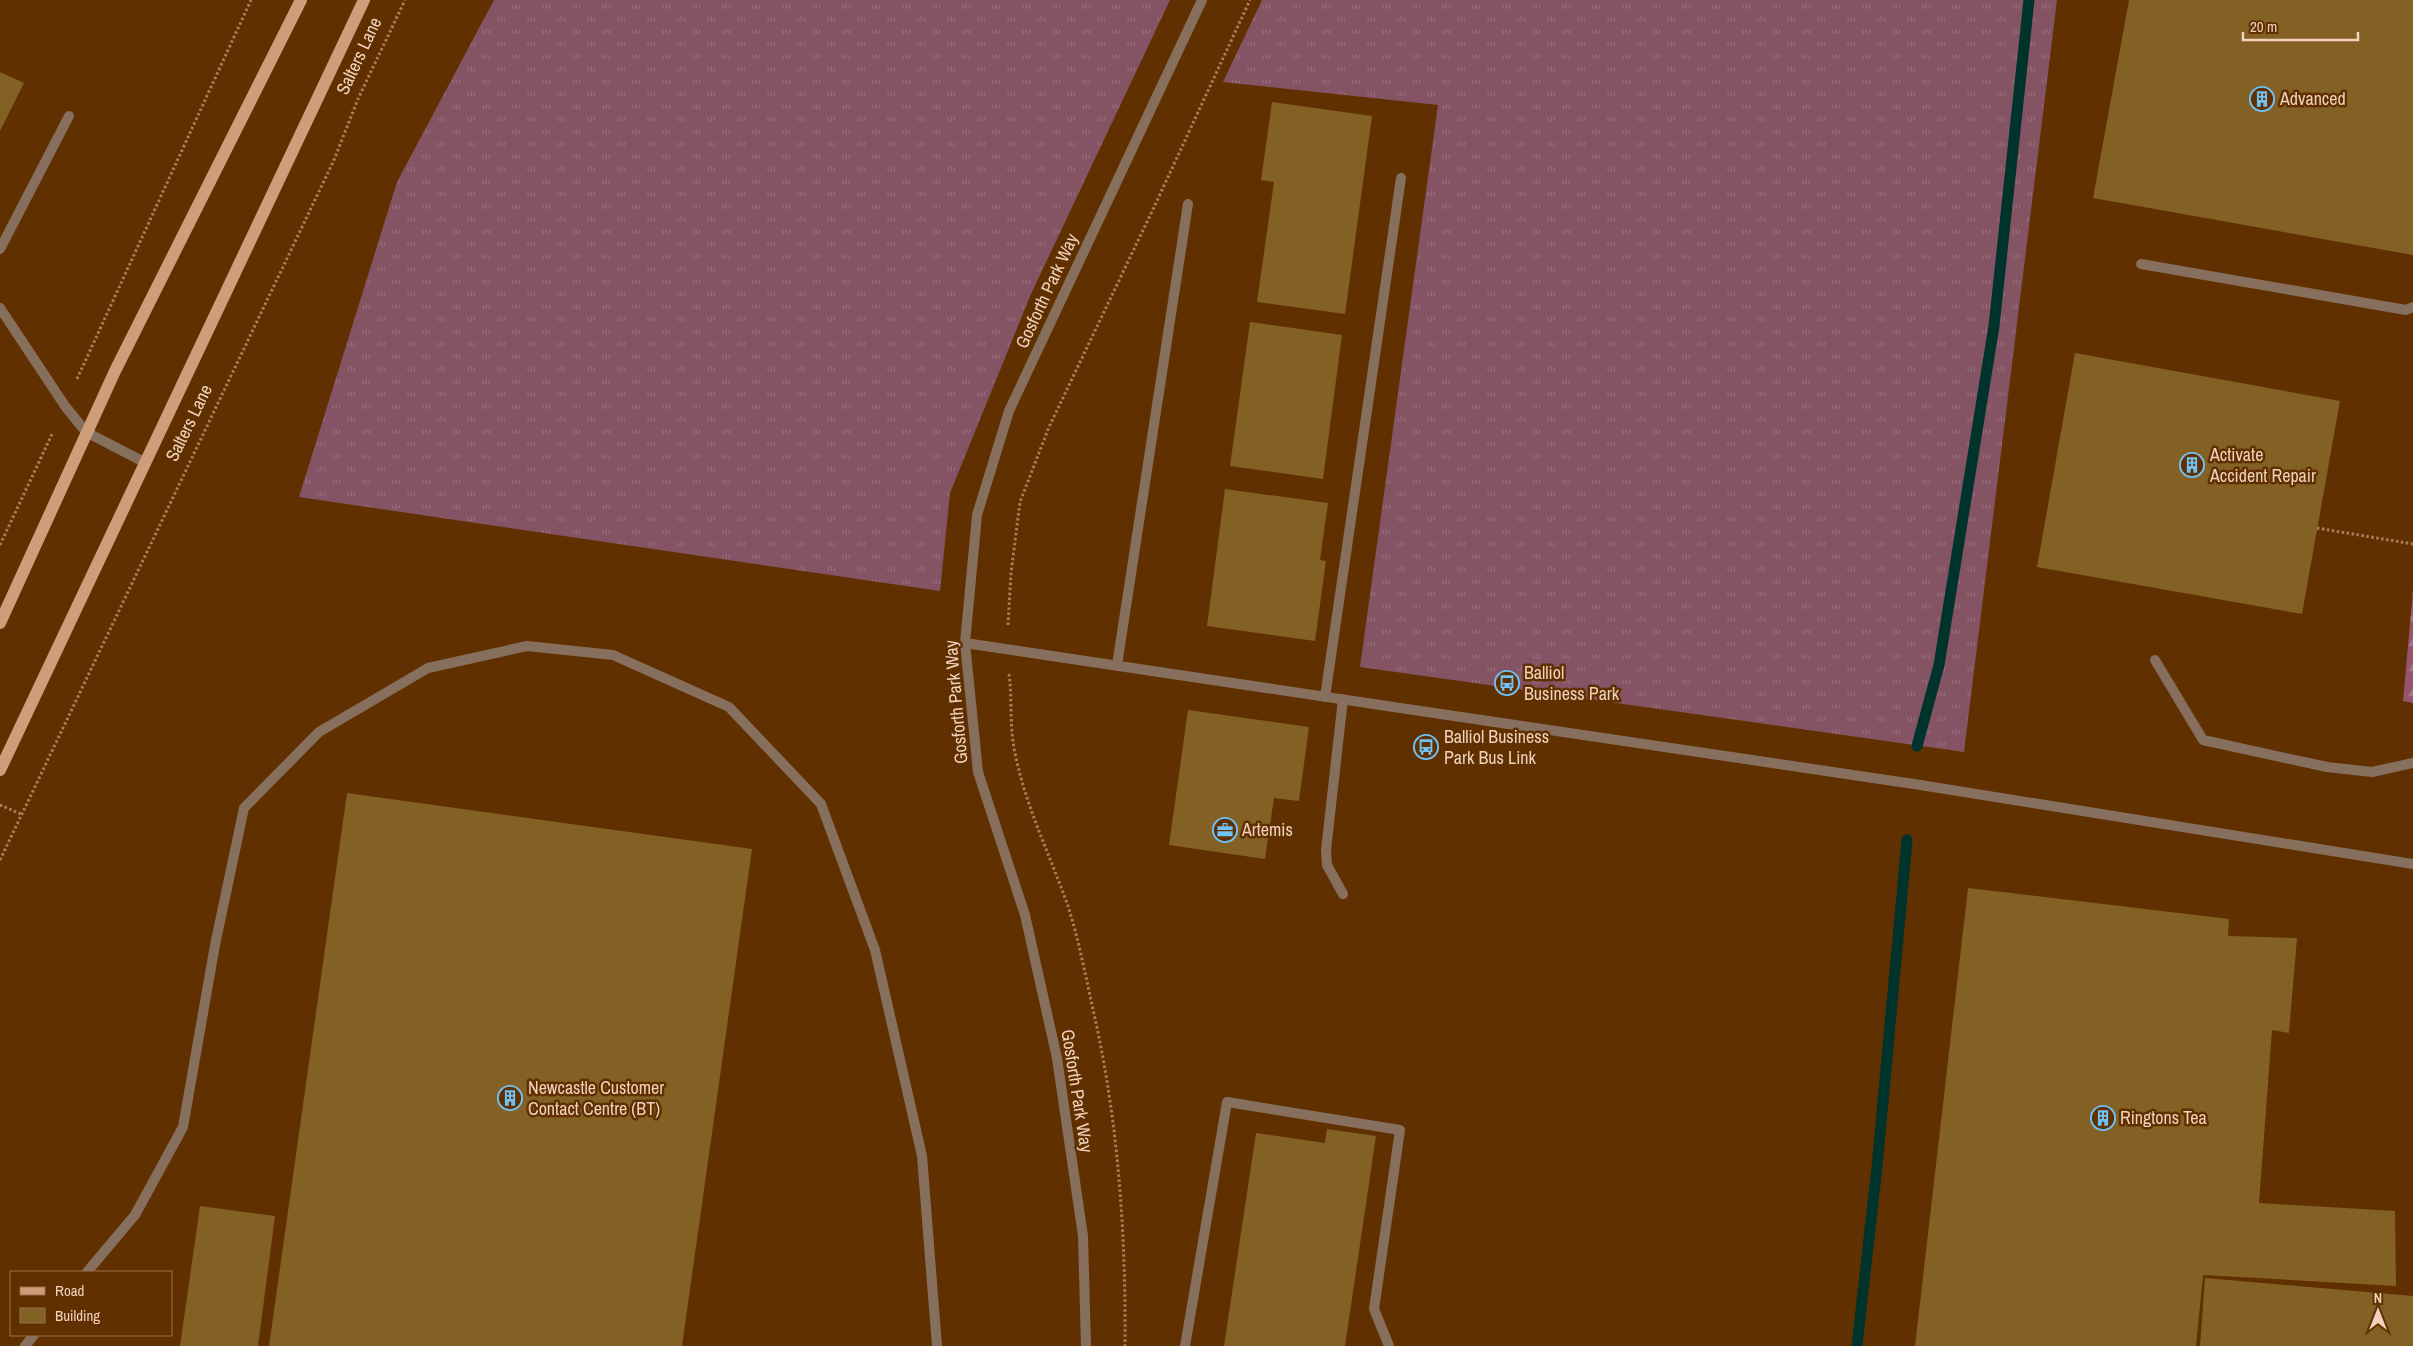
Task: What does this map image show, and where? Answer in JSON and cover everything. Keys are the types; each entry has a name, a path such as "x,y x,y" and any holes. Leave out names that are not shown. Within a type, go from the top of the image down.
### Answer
{"main road":[{"path":"0,622 86,432 301,0"},
{"name":"Salters Lane","path":"0,770 364,0"}],"street":[{"name":"Gosforth Park Way","path":"1086,1346 1083,1236 1058,1058 1025,915 978,772 965,643 977,515 1009,411 1202,0"},
{"path":"0,249 69,116"},
{"path":"1325,697 1401,178"},
{"path":"1117,665 1188,204"},
{"path":"2141,264 2406,310 2413,307"},
{"path":"0,308 65,406 86,432 144,462"},
{"path":"965,643 1924,786 2413,864"},
{"path":"88,1271 135,1215 183,1127 216,945 244,808 318,732 428,668 527,646 614,655 729,707 821,804 875,950 922,1156 937,1346"},
{"path":"2155,660 2203,740 2327,767 2372,772 2413,763"},
{"path":"1343,699 1326,850 1327,865 1343,894"},
{"path":"1185,1346 1227,1102 1400,1130 1374,1309 1389,1346"},
{"path":"25,1346 33,1336"}],"path":[{"path":"0,545 252,0"},
{"name":"Salters Lane","path":"0,860 334,160 358,99 405,0"},
{"path":"2317,528 2413,544"},
{"path":"0,805 21,814"}],"green space":[{"path":"494,0 1170,0 1031,294 950,493 940,591 299,497 397,182"},
{"path":"1262,0 2057,0 1964,752 1360,667 1438,105 1223,82"},
{"path":"2413,590 2413,703 2403,701"}],"building":[{"name":"Advanced","path":"2129,0 2413,0 2413,255 2093,198"},
{"path":"0,72 24,83 0,131"},
{"path":"1272,102 1372,116 1345,314 1257,302 1274,182 1261,180"},
{"path":"1250,322 1342,335 1323,479 1230,466"},
{"name":"Activate Accident Repair","path":"2075,353 2340,401 2302,614 2037,567"},
{"path":"1225,489 1328,503 1320,560 1326,561 1315,641 1207,626"},
{"path":"1188,710 1309,727 1299,801 1274,798 1265,859 1169,845"},
{"name":"Newcastle Customer Contact Centre (BT)","path":"347,793 752,849 682,1346 269,1346"},
{"name":"Ringtons Tea","path":"1968,888 2229,919 2228,936 2297,938 2289,1033 2272,1030 2259,1203 2395,1211 2396,1286 2203,1275 2196,1346 1915,1346"},
{"path":"1327,1129 1376,1136 1345,1346 1224,1346 1256,1133 1325,1143"},
{"path":"200,1206 275,1216 258,1346 180,1346"},
{"path":"2205,1278 2413,1296 2413,1346 2200,1346"}],"waterway":[{"path":"1917,746 1939,665 1994,326 2029,0"},
{"path":"1857,1346 1877,1167 1907,840"}],"place":[{"name":"Advanced","path":"2262,99"},
{"name":"Activate Accident Repair","path":"2192,465"},
{"name":"Balliol Business Park","path":"1507,683"},
{"name":"Balliol Business Park Bus Link","path":"1426,747"},
{"name":"Artemis","path":"1225,830"},
{"name":"Newcastle Customer Contact Centre (BT)","path":"510,1098"},
{"name":"Ringtons Tea","path":"2103,1118"}]}
